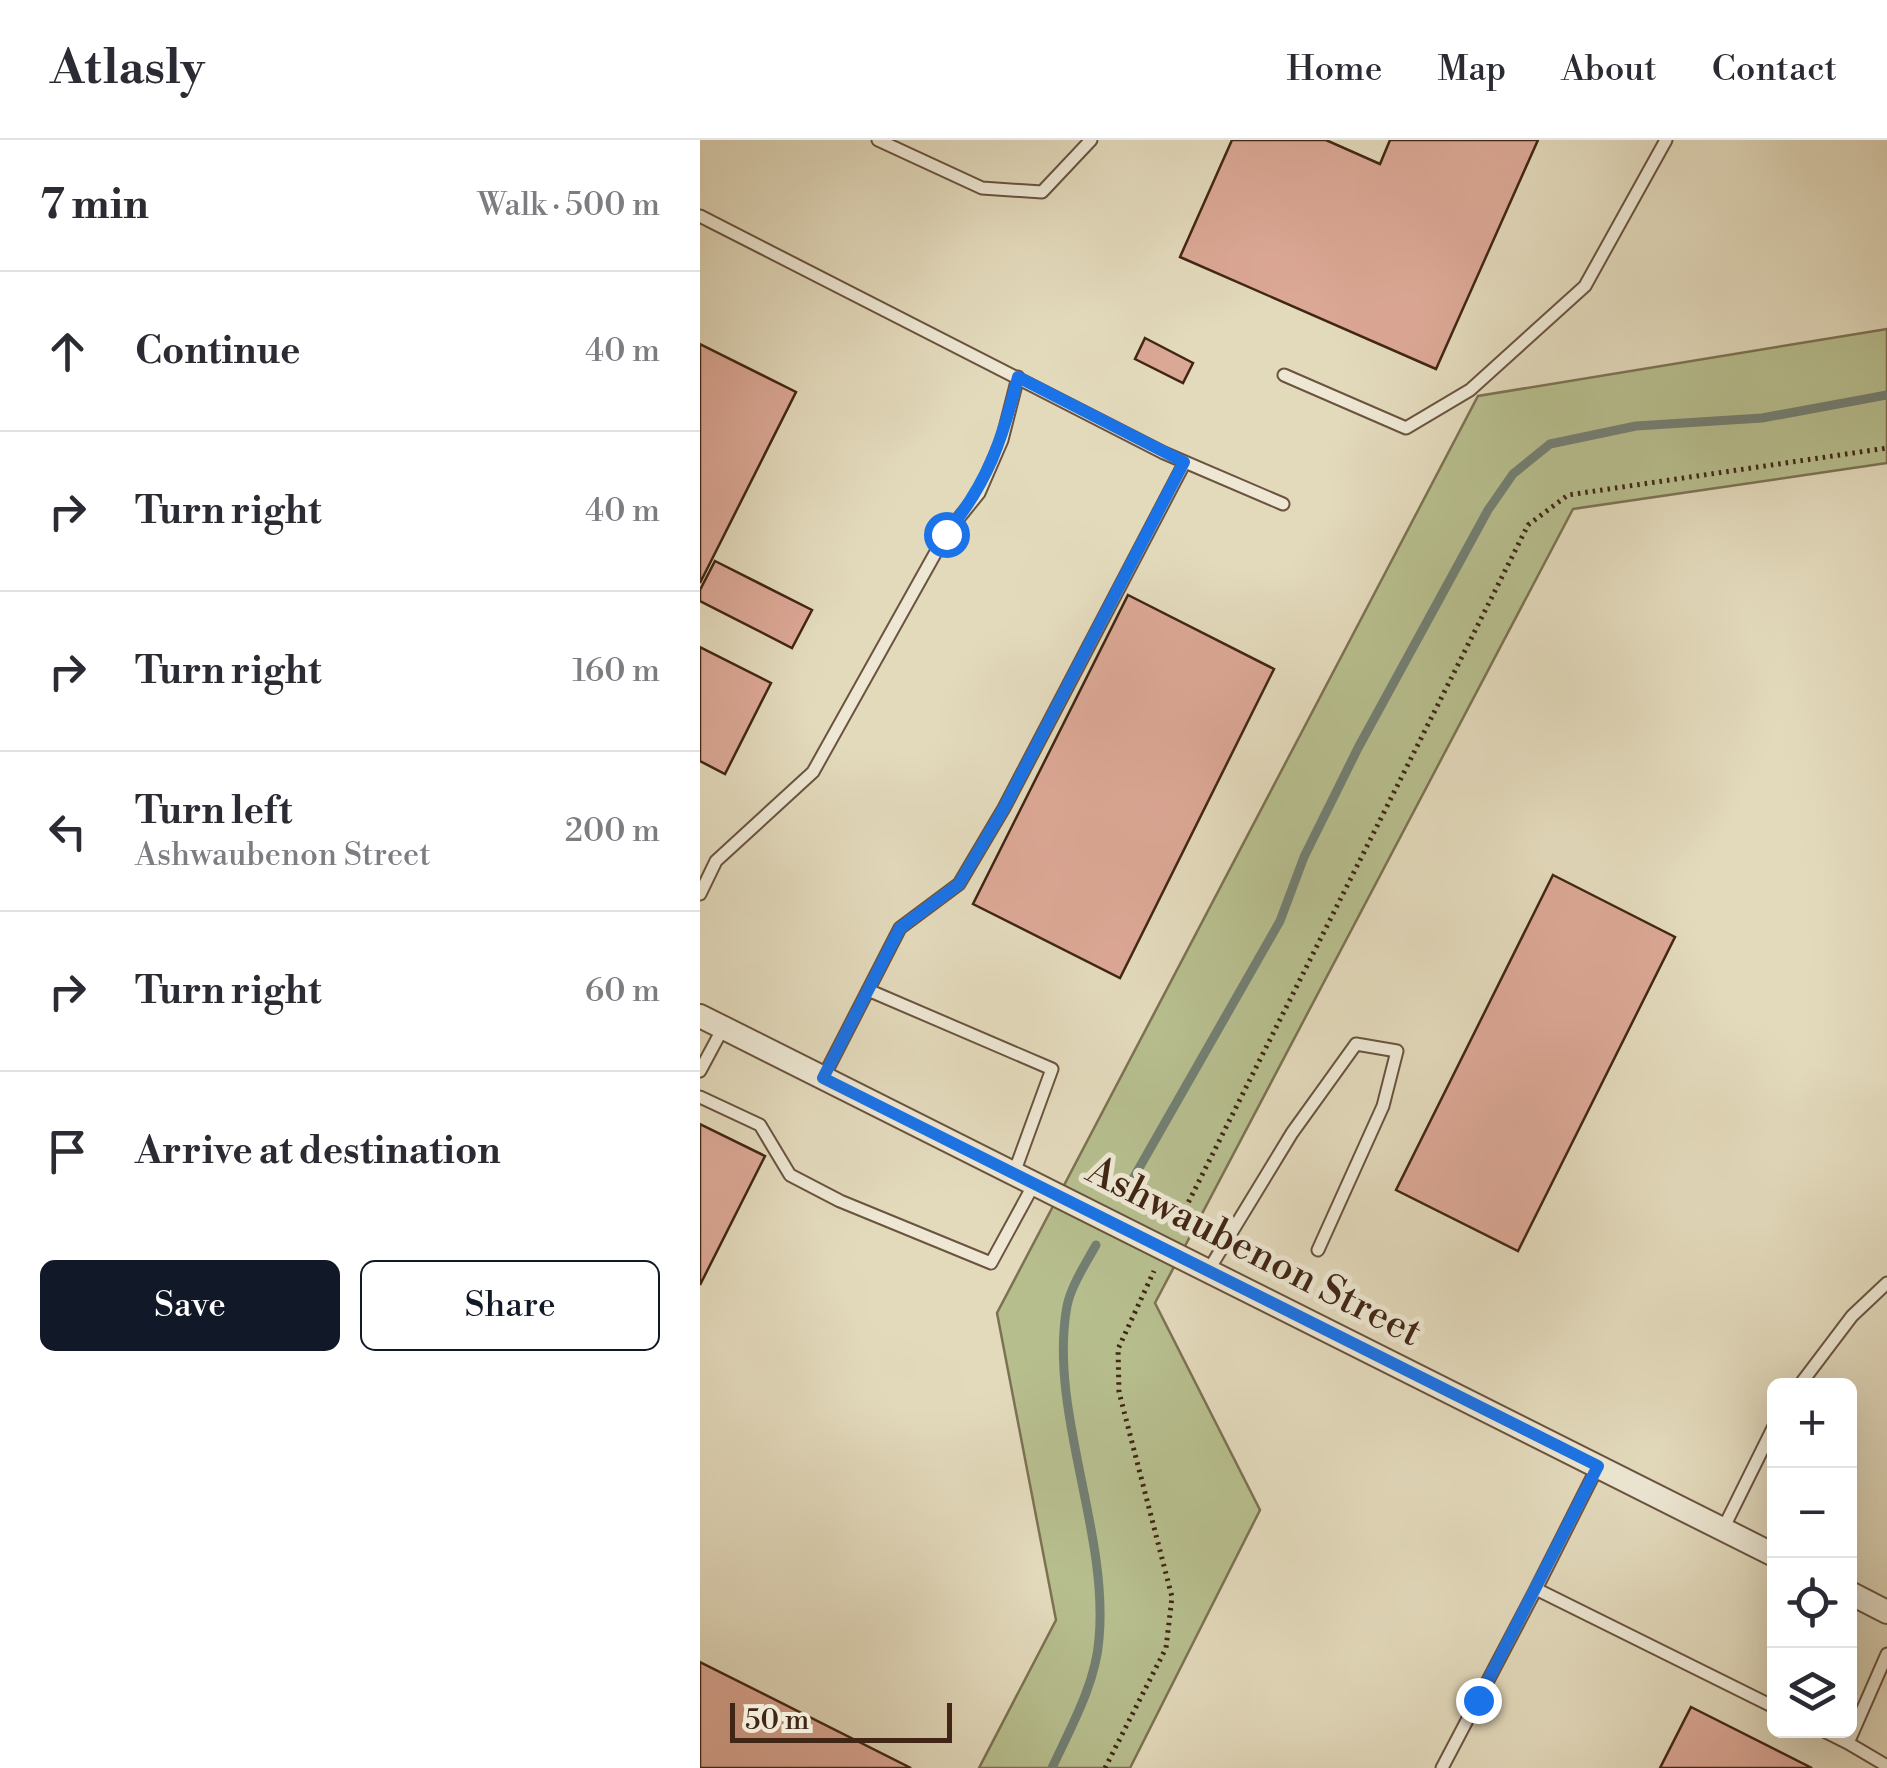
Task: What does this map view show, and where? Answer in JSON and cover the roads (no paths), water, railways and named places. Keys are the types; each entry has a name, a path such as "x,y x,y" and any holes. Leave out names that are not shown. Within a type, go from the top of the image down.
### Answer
{"street":[{"name":"Ashwaubenon Street","path":"700,1016 1767,1552"},
{"path":"1857,1597 1887,1612"}],"lane":[{"path":"878,140 982,188 1042,192 1091,140"},
{"path":"1284,375 1406,428 1470,390 1586,286 1666,140"},
{"path":"700,216 1184,462 1282,504"},
{"path":"700,894 716,861 813,772 946,534 979,494 1002,440 1018,377"},
{"path":"823,1078 900,928 959,884 995,824 1184,462"},
{"path":"700,1097 760,1125 790,1175 840,1202 991,1263 1024,1179 1052,1069 868,990"},
{"path":"700,1071 724,1028"},
{"path":"1208,1271 1292,1132 1356,1044 1397,1051 1383,1106 1318,1250"},
{"path":"1805,1378 1852,1316 1887,1284"},
{"path":"1722,1529 1767,1440"},
{"path":"1442,1768 1598,1466"},
{"path":"1536,1589 1767,1704"},
{"path":"1848,1743 1887,1654"},
{"path":"1838,1738 1887,1766"}],"waterway":[{"path":"1122,1198 1280,921 1304,857 1358,748 1488,510 1513,474 1550,444 1636,426 1762,418 1887,395"},
{"path":"1052,1768 1088,1689 1099,1639 1096,1556 1071,1429 1063,1346 1069,1298 1096,1245"}]}
